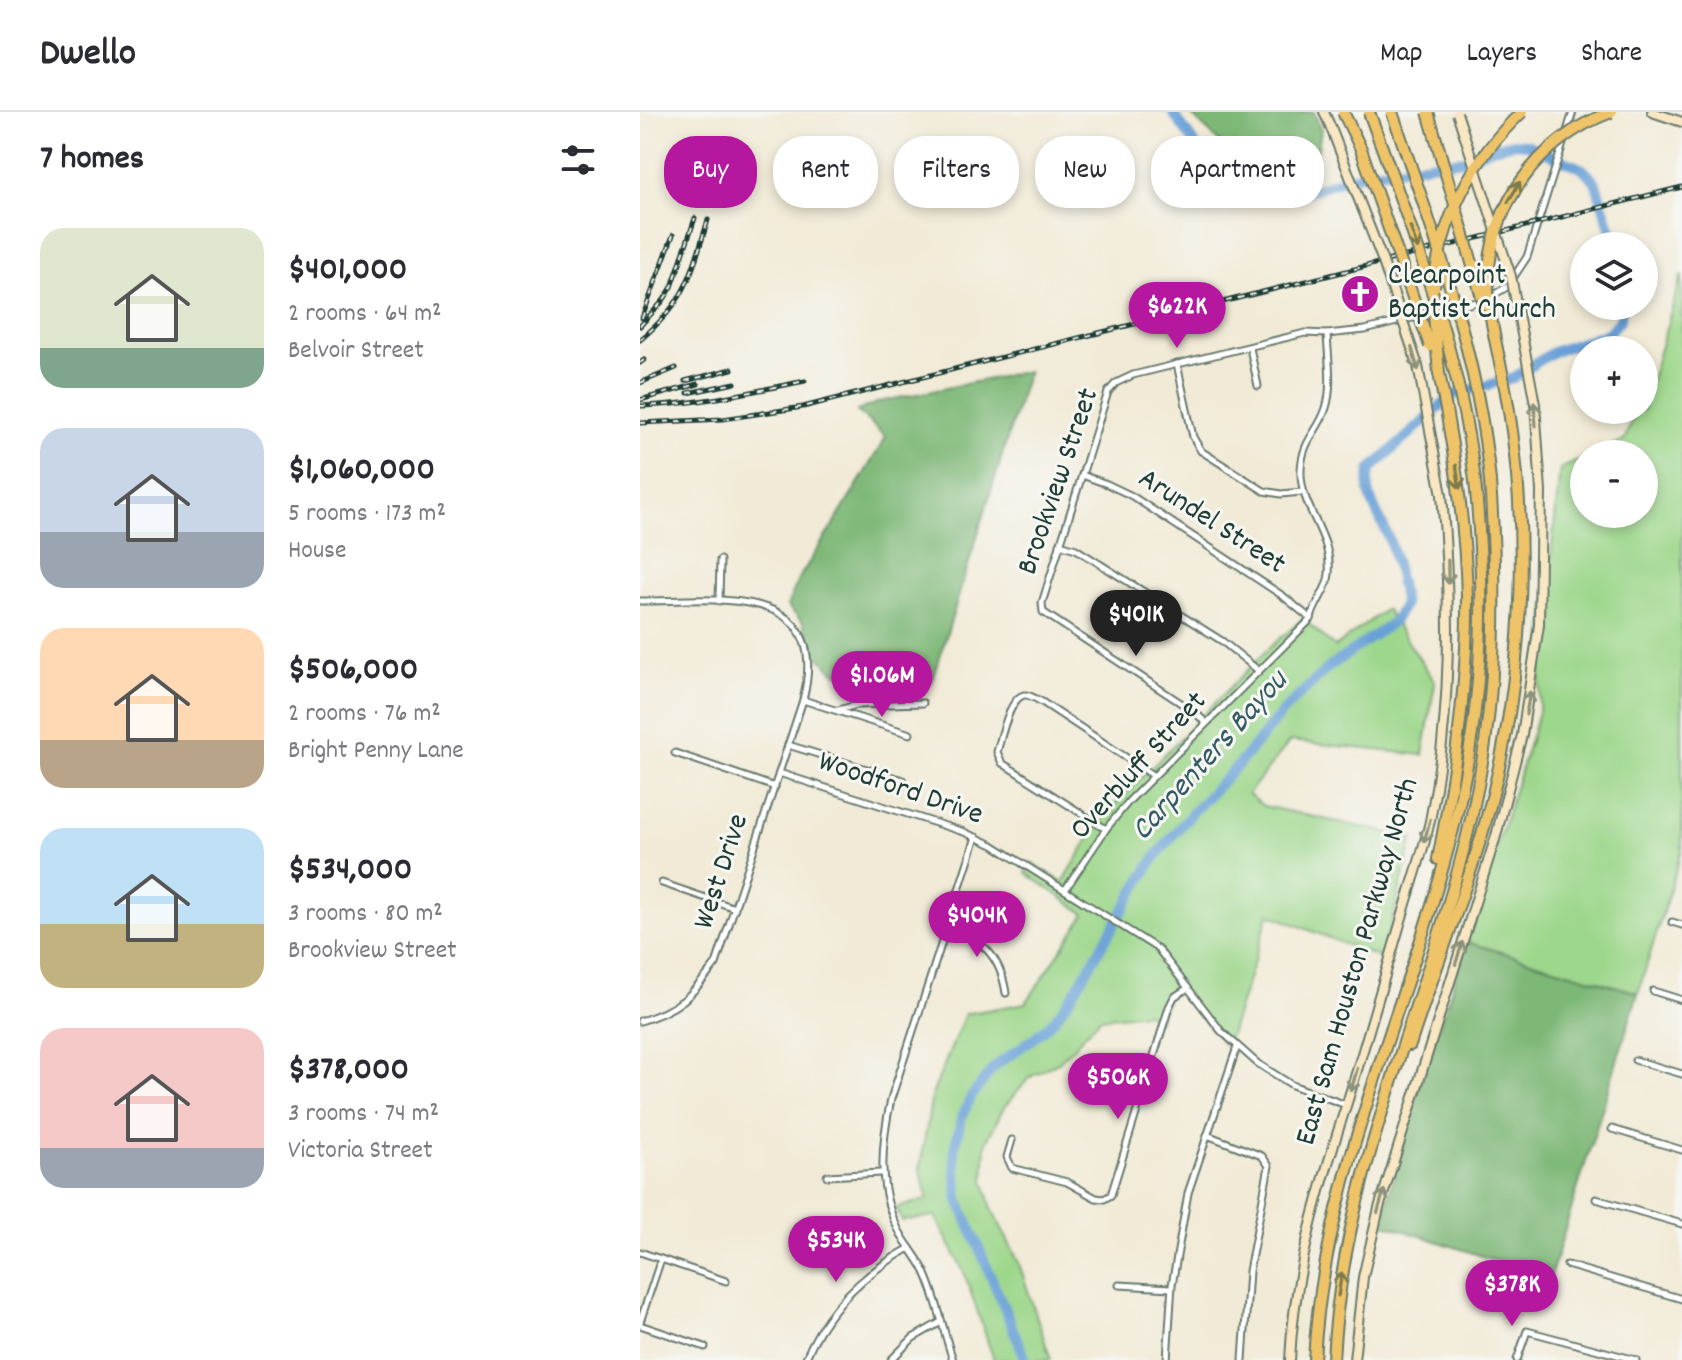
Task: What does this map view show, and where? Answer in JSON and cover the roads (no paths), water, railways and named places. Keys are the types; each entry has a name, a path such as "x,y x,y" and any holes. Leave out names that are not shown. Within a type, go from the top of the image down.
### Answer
{"highway":[{"path":"1343,112 1361,149 1388,221 1439,373"},
{"name":"East Sam Houston Parkway North","path":"1311,1360 1319,1297 1339,1194 1423,932 1460,799 1472,726 1482,615 1480,531 1465,413 1446,333 1369,112"},
{"path":"1333,1360 1340,1287 1356,1210 1382,1113 1465,845 1482,763 1491,695 1496,596 1490,481 1482,412 1468,347 1392,112"},
{"path":"1428,112 1497,349"},
{"path":"1423,932 1457,746 1467,622 1458,477 1439,373 1433,294 1445,231 1460,195 1479,161 1522,112"},
{"path":"1356,1210 1483,831 1507,721 1517,631 1520,563 1518,478 1509,406 1489,303 1488,277 1492,248 1506,208 1521,180 1550,146 1579,127 1611,112"}],"main road":[{"name":"East Sam Houston Parkway North","path":"1290,1360 1296,1291 1306,1238 1430,823 1444,739 1449,632 1442,495 1418,366 1366,215 1324,112"},
{"path":"1652,112 1682,122"},
{"path":"1354,1360 1363,1277 1379,1208 1496,836 1522,735 1539,625 1541,491 1535,404 1511,276 1457,113"}],"street":[{"name":"Brookview Street","path":"1206,723 1196,713 1043,612 1042,603 1060,544 1112,387 1127,377 1305,333 1365,330 1467,306 1499,294 1513,281 1527,257 1573,112"},
{"name":"Overbluff Street","path":"1065,890 1106,829 1154,776 1311,619 1329,576 1329,560 1326,540 1302,492 1301,468 1305,446 1324,415 1328,400 1327,334"},
{"path":"1250,348 1258,386"},
{"path":"1177,364 1193,437 1201,451 1259,489 1281,494 1302,492"},
{"name":"Arundel Street","path":"1082,475 1132,496 1283,596 1311,619"},
{"path":"1060,544 1076,549 1222,641 1259,671"},
{"path":"719,601 720,560"},
{"name":"West Drive","path":"640,601 742,600 767,606 795,628 805,644 809,664 803,700 716,964 690,998 662,1015 640,1021"},
{"path":"1106,829 998,758 997,752 1012,705 1020,696 1026,694 1042,702 1154,776"},
{"path":"803,700 910,734"},
{"path":"837,710 857,705 923,703"},
{"path":"788,745 903,780"},
{"path":"675,753 775,787"},
{"name":"Woodford Drive","path":"779,773 976,837 1158,949 1237,1047 1292,1085 1347,1105"},
{"path":"953,1360 933,1289 892,1215 881,1173 891,1099 976,837"},
{"path":"662,883 735,908"},
{"path":"1672,922 1682,925"},
{"path":"948,925 971,936 988,950 1003,973 1006,993"},
{"path":"1012,1140 1007,1157 1012,1168 1067,1182 1096,1198 1104,1199 1111,1195 1169,1007 1174,997 1188,988"},
{"path":"1653,991 1682,1000"},
{"path":"1167,1360 1171,1288 1188,1193 1237,1047"},
{"path":"1635,1060 1682,1074"},
{"path":"1612,1129 1682,1150"},
{"path":"1207,1135 1262,1156 1269,1162 1270,1171 1249,1271 1243,1360"},
{"path":"827,1176 881,1173"},
{"path":"1596,1199 1682,1224"},
{"path":"805,1360 821,1326 850,1290 878,1267 910,1248"},
{"path":"640,1252 726,1281"},
{"path":"661,1259 640,1323 705,1347"},
{"path":"1567,1265 1682,1299"},
{"path":"1119,1285 1171,1288"},
{"path":"891,1360 913,1338 941,1322"},
{"path":"1517,1360 1527,1331 1636,1360"}],"waterway":[{"name":"Carpenters Bayou","path":"1172,112 1222,175 1244,185 1293,196 1362,174 1464,160 1492,148 1526,144 1583,169 1595,181 1611,232"},
{"name":"Carpenters Bayou","path":"1026,1360 958,1198 954,1150 962,1116 971,1097 994,1067 1054,1020 1072,996 1153,860 1192,813 1285,709 1328,668 1393,622 1404,605 1392,550 1371,497 1371,469 1453,395 1513,378 1553,352 1608,333 1620,320"}],"railway":[{"path":"640,423 723,419 803,407 1682,187"},
{"path":"640,326 672,287 695,218"},
{"path":"640,340 678,299 691,272 708,220"},
{"path":"642,318 673,235"},
{"path":"640,363 644,360"},
{"path":"640,383 676,368"},
{"path":"685,381 732,369"},
{"path":"640,406 702,401 805,381"},
{"path":"688,393 735,383"},
{"path":"640,400 698,384"}],"place":[{"name":"Clearpoint Baptist Church","path":"1360,294"}]}
